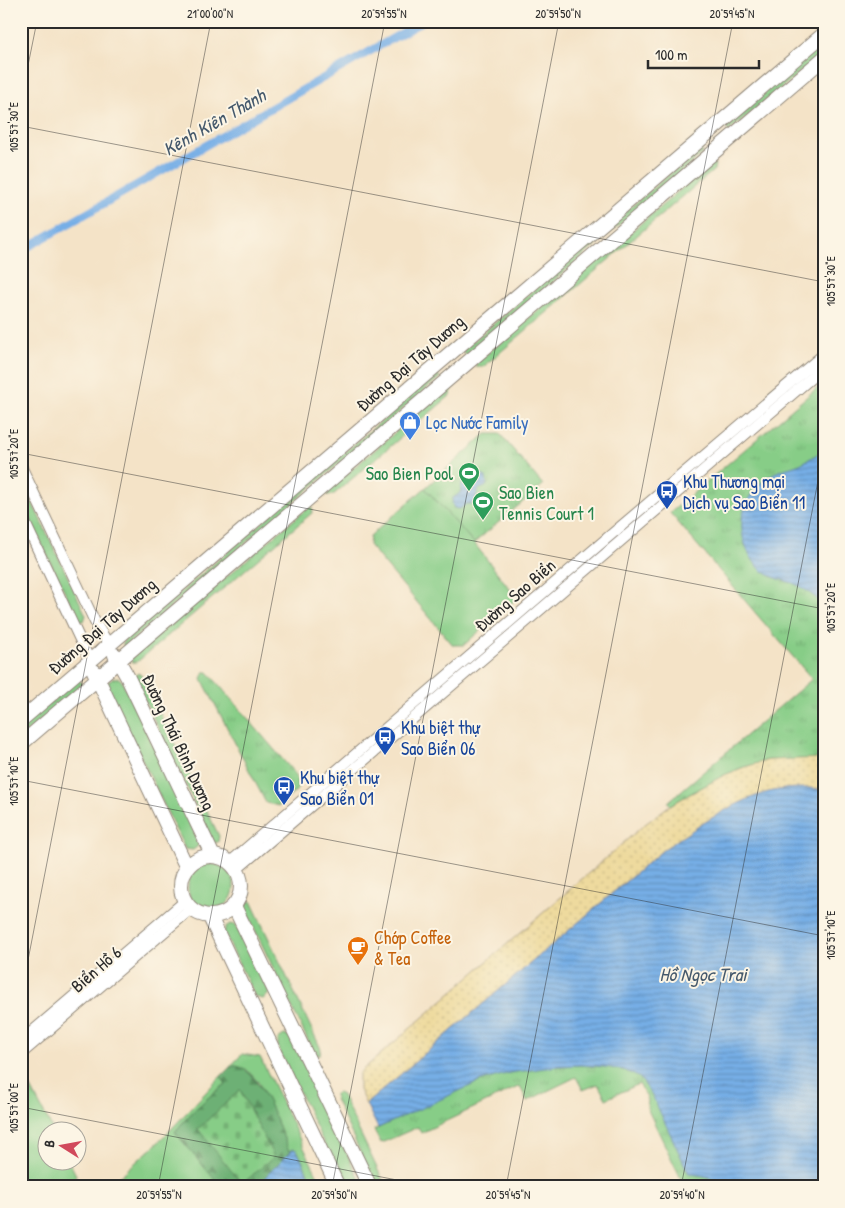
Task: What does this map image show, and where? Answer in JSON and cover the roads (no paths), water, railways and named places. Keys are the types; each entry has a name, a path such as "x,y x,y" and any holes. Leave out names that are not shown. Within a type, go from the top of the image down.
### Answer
{"main road":[{"name":"Đường Đại Tây Dương","path":"21,720 824,34"},
{"name":"Đường Đại Tây Dương","path":"21,744 824,58"},
{"name":"Đường Thái Bình Dương","path":"109,645 119,660 213,856"},
{"path":"90,661 187,868"},
{"path":"213,856 233,866 241,879 241,891 234,906 226,913 210,917 200,915 188,905 181,887 187,868 199,859 213,856"},
{"path":"234,906 370,1187"},
{"path":"210,917 338,1187"}],"street":[{"name":"Đường Sao Biển","path":"233,866 794,386 824,354"},
{"name":"Đường Sao Biển","path":"794,386 824,367"},
{"path":"21,466 95,622 109,645"},
{"path":"21,514 90,661"},
{"name":"Biển Hồ 6","path":"21,1041 188,905"},
{"name":"Biển Hồ 6","path":"21,1054 188,905"}],"water":[{"path":"824,450 824,606 801,587 771,576 760,569 748,552 743,537 742,520 746,503 761,482 775,473 800,464"},
{"name":"Sao Bien Pool","path":"481,475 486,477 487,485 479,489 476,495 478,499 476,504 466,504 460,509 454,508 453,498 460,493 462,483 466,479 472,479"},
{"name":"Hồ Ngọc Trai","path":"809,788 824,790 824,1187 727,1187 709,1177 689,1174 652,1095 640,1078 624,1070 605,1067 559,1066 509,1073 481,1081 378,1128 366,1104 664,849 719,814 749,799 778,790"},
{"path":"293,1149 297,1150 314,1187 255,1187"}],"waterway":[{"name":"Kênh Kiên Thành","path":"21,251 423,21"}],"place":[{"name":"Lọc Nước Family","path":"410,441"},
{"name":"Sao Bien Pool","path":"469,492"},
{"name":"Khu Thương mại Dịch vụ Sao Biển 11","path":"667,510"},
{"name":"Sao Bien Tennis Court 1","path":"483,521"},
{"name":"Khu biệt thự Sao Biển 06","path":"385,756"},
{"name":"Khu biệt thự Sao Biển 01","path":"284,806"},
{"name":"Chớp Coffee & Tea","path":"358,966"}]}
